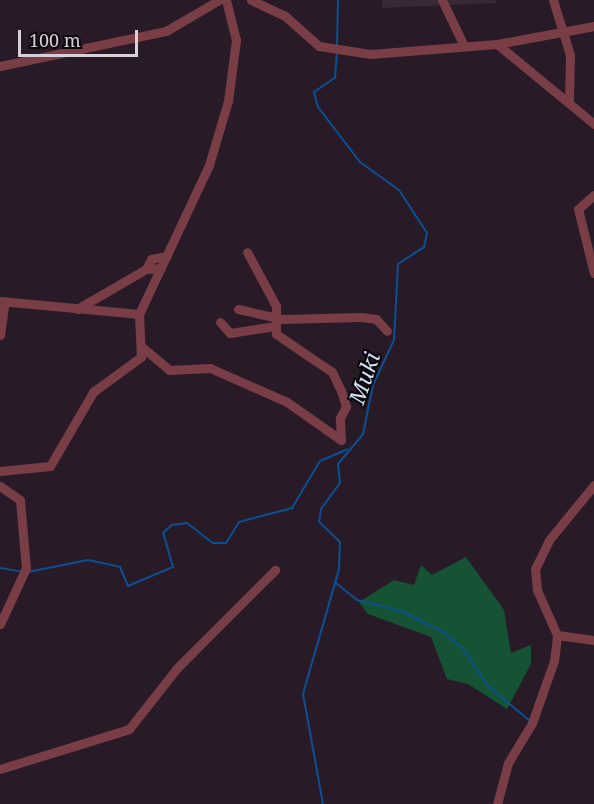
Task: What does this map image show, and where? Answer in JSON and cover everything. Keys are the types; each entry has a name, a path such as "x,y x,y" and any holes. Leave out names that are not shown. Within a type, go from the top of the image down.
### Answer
{"street":[{"path":"0,66 166,31 219,0"},
{"path":"0,471 50,465 93,392 136,362 142,347 139,314 208,165 228,101 236,40 226,0"},
{"path":"251,0 285,16 329,50 395,55 497,44 594,26"},
{"path":"442,0 464,46"},
{"path":"553,0 571,66 568,100"},
{"path":"497,44 568,100 594,124"},
{"path":"594,195 578,209 594,273"},
{"path":"142,347 169,370 210,368 287,402 341,440 340,418 346,406 332,372 276,334 276,306 247,252"},
{"path":"77,309 146,268 152,259 167,256"},
{"path":"146,268 161,268"},
{"path":"0,335 3,301 139,314"},
{"path":"238,309 276,322"},
{"path":"220,322 230,333 276,322 362,316 376,319 387,331"},
{"path":"497,804 508,763 549,683 557,635 537,590 535,569 549,540 594,485"},
{"path":"0,486 20,500 26,568 0,624"},
{"path":"0,769 117,737 129,729 177,668 275,570"},
{"path":"557,635 594,640"}],"shaded area":[{"path":"382,0 496,0 496,3 382,8"}],"green space":[{"path":"466,557 504,610 511,653 531,645 531,664 507,709 468,684 447,679 431,637 368,614 359,602 394,580 414,585 421,565 432,575"}],"waterway":[{"name":"Muki","path":"337,45 338,0"},
{"name":"Muki","path":"323,804 303,694 339,569 340,542 319,522 321,509 340,483 338,464 363,434 373,385 394,340 398,264 424,247 427,233 399,190 360,162 318,107 314,92 335,78 337,51"},
{"path":"28,572 88,560 120,567 128,586 173,567 163,533 172,525 187,523 213,543 226,543 239,522 292,508 320,461 348,449"},
{"path":"0,568 20,571"},
{"path":"336,583 357,600 401,611 443,632 463,649 489,687 530,721"}]}
